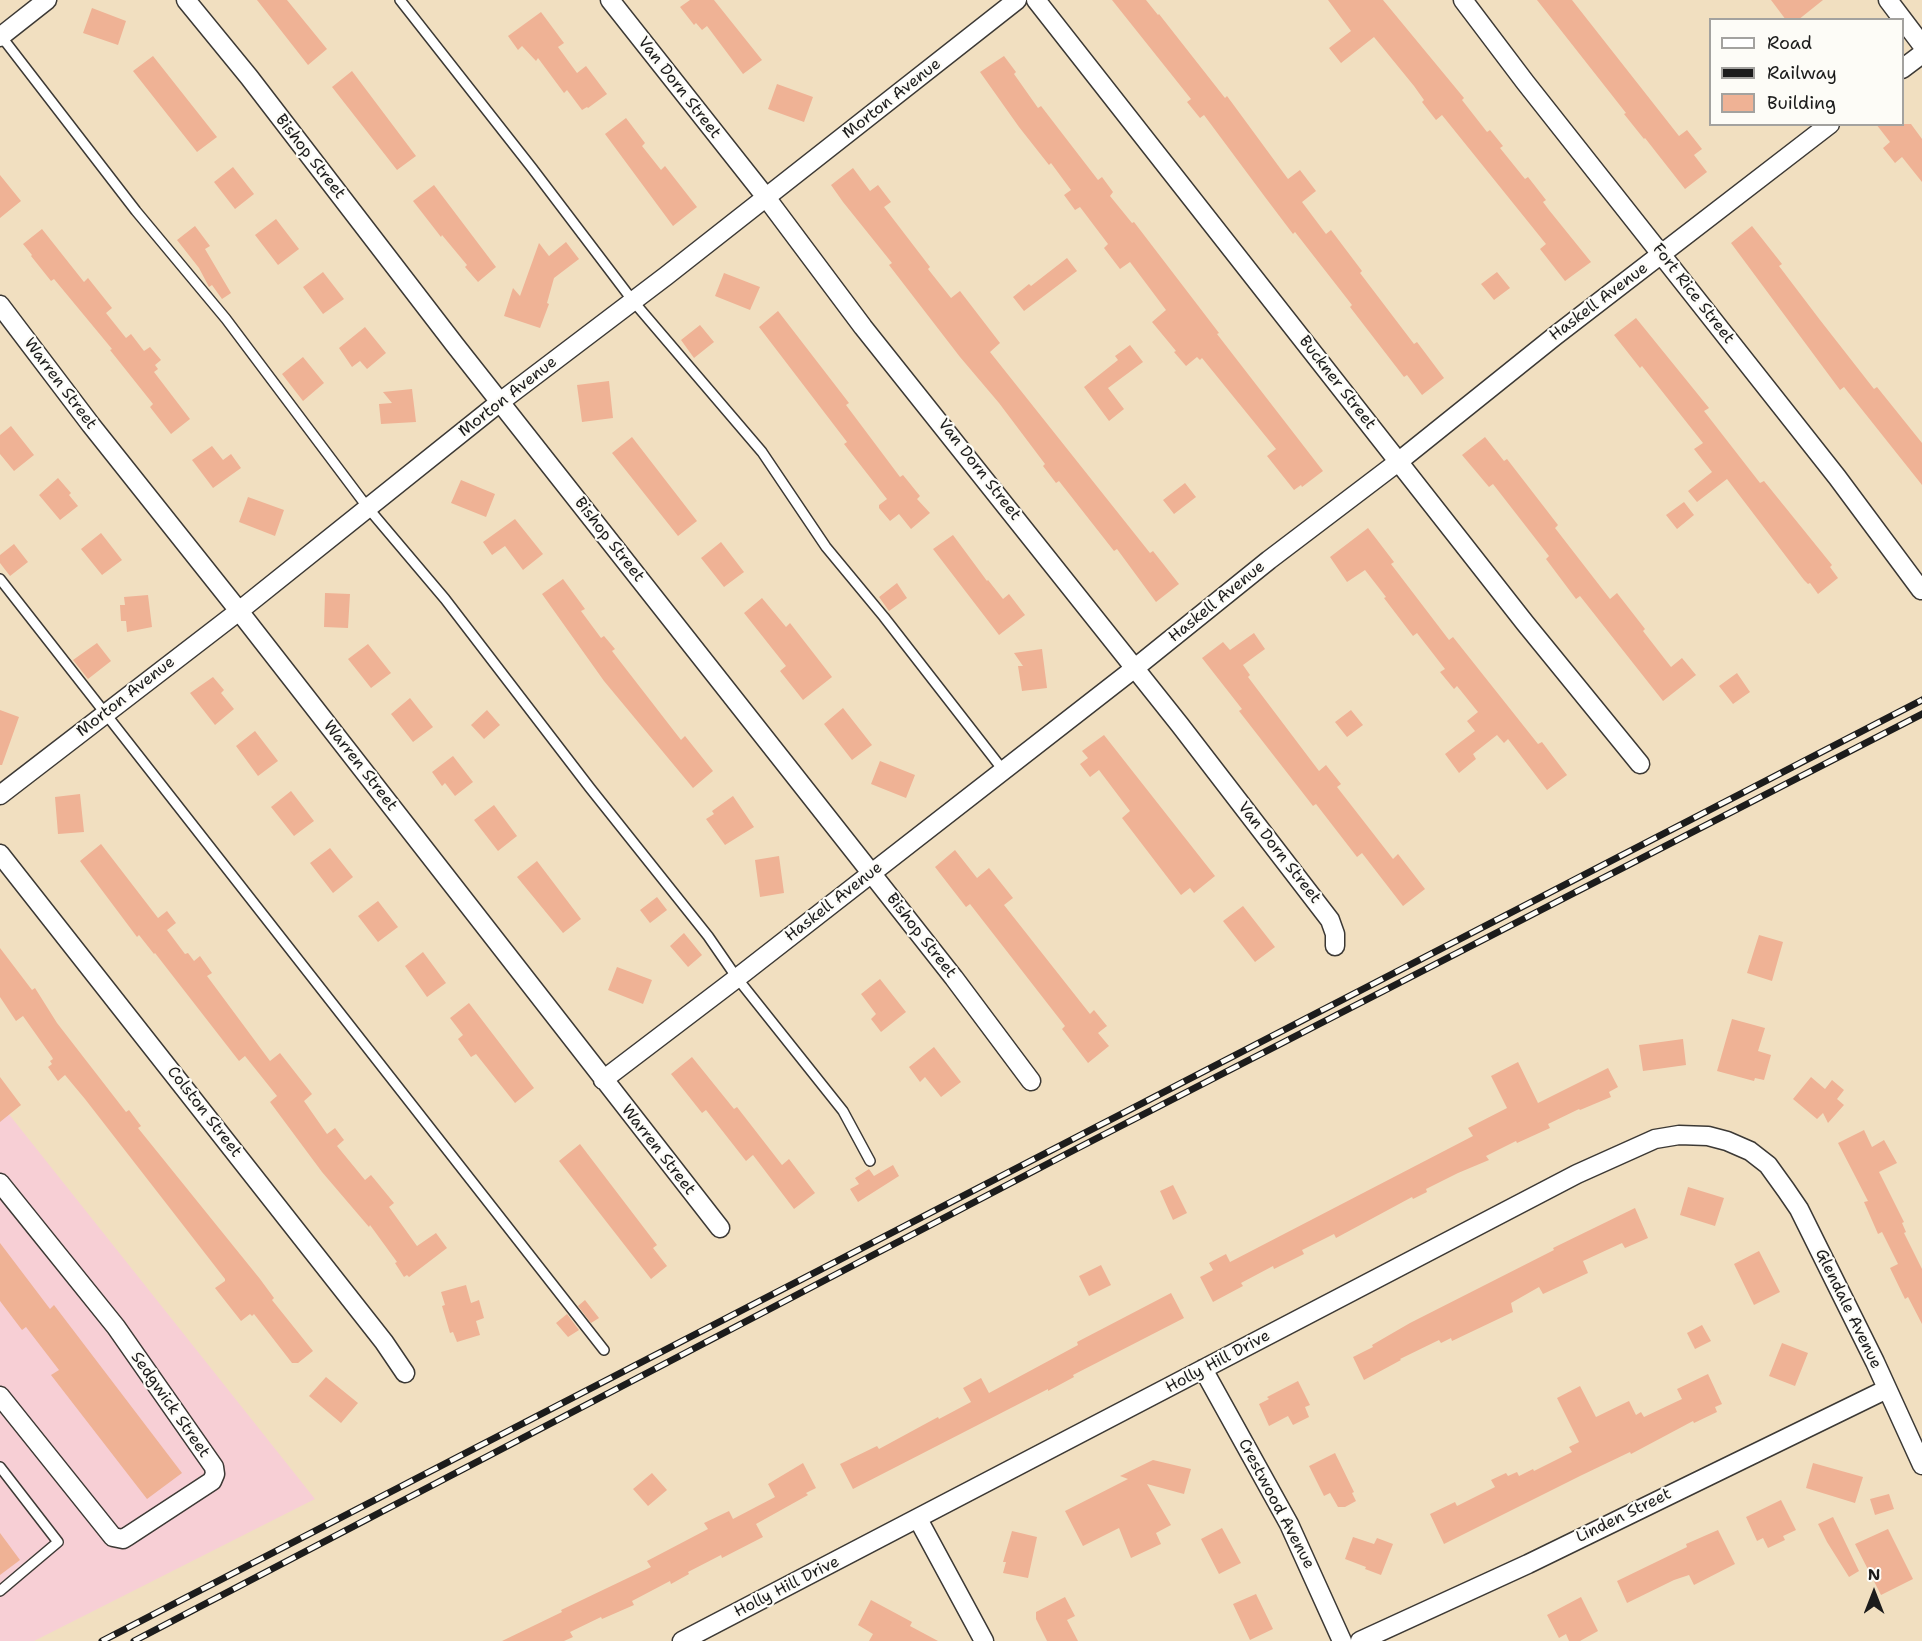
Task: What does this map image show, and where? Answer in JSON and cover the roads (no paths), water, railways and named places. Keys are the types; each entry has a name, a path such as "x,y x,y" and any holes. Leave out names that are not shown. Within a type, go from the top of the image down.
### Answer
{"street":[{"path":"0,36 47,0"},
{"name":"Bishop Street","path":"186,0 249,77 500,402 954,978 1031,1081"},
{"name":"Van Dorn Street","path":"610,0 765,196 863,327 1135,668 1330,920 1335,934 1335,946"},
{"name":"Morton Avenue","path":"0,795 239,611 500,402 633,301 1017,0"},
{"name":"Buckner Street","path":"1036,0 1398,462 1640,764"},
{"name":"Fort Rice Street","path":"1463,0 1830,467 1921,590"},
{"path":"1888,0 1902,18"},
{"path":"1904,21 1922,45"},
{"path":"1904,68 1922,54"},
{"name":"Haskell Avenue","path":"603,1080 1135,668 1269,560 1827,126"},
{"name":"Warren Street","path":"0,305 91,425 239,611 720,1228"},
{"name":"Colston Street","path":"0,854 370,1324 405,1373"},
{"name":"Holly Hill Drive","path":"682,1641 1577,1174 1655,1139 1679,1135 1708,1136 1742,1148 1762,1160"},
{"name":"Glendale Avenue","path":"1762,1160 1799,1209 1922,1465"},
{"name":"Sedgwick Street","path":"0,1183 116,1327 214,1467 215,1474 212,1481 128,1536 123,1539 113,1537 0,1396"},
{"name":"Crestwood Avenue","path":"1203,1370 1289,1524 1342,1641"},
{"name":"Linden Street","path":"1360,1641 1528,1564 1887,1389"},
{"path":"918,1519 984,1641"}],"lane":[{"path":"400,0 633,301 762,452 826,546 1003,770"},
{"path":"0,36 136,211 226,319 369,508 445,599 590,788 708,936 737,978 843,1111 870,1161"},
{"path":"0,579 604,1350"},
{"path":"0,1467 58,1542 0,1591"}],"railway":[{"path":"102,1641 1922,700"},
{"path":"134,1641 1076,1149 1922,714"}]}
